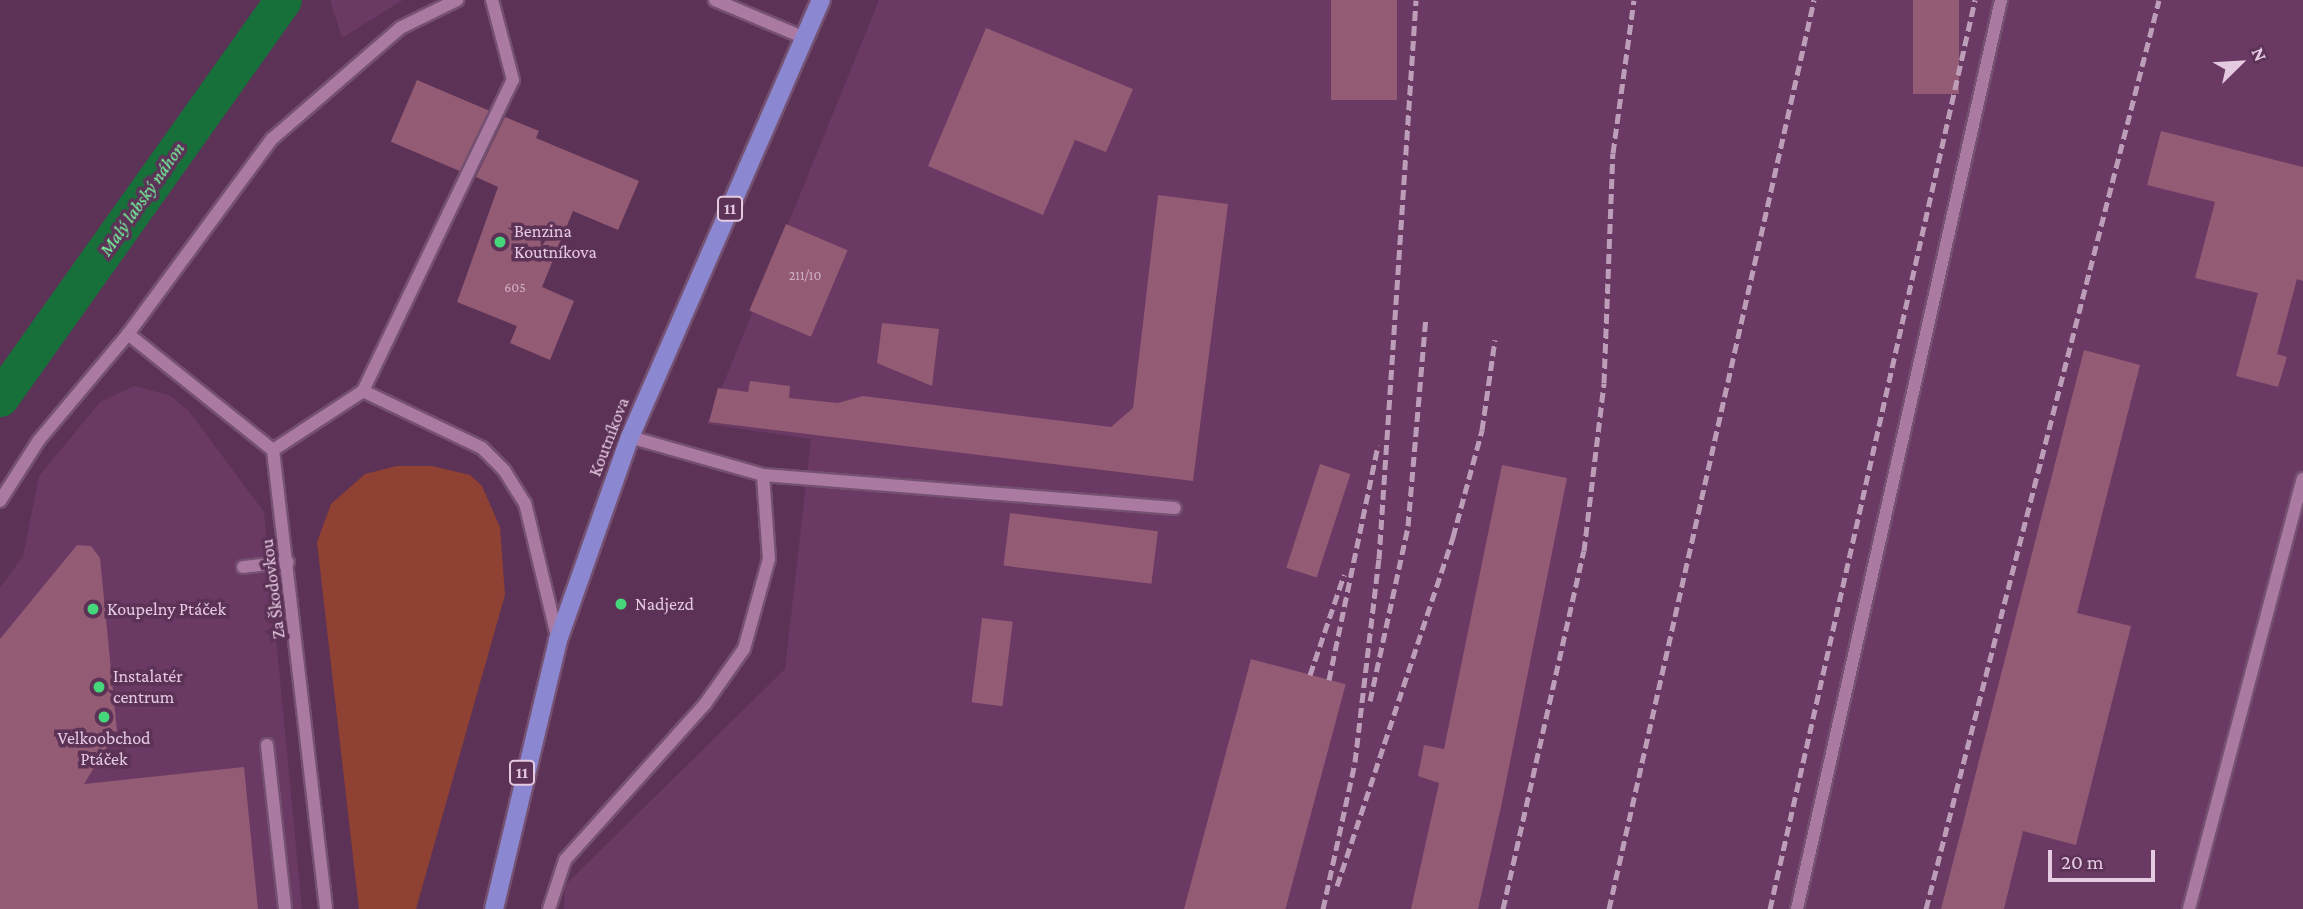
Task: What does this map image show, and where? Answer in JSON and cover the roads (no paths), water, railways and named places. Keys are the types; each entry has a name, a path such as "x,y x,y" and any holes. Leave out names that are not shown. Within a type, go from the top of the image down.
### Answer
{"main road":[{"name":"Koutníkova","path":"494,909 558,640 630,437 821,0"}],"street":[{"path":"0,501 39,440 128,334 272,139 400,28 457,0"},
{"path":"128,334 273,450 363,391 513,80 492,0"},
{"path":"715,0 805,38"},
{"path":"1797,909 2001,0"},
{"path":"363,391 482,449 504,470 525,503 558,640"},
{"path":"630,437 764,475 1175,508"},
{"name":"Za Škodovkou","path":"273,450 326,909"},
{"path":"549,909 565,860 705,704 744,649 769,559 764,475"},
{"path":"2189,909 2303,479"},
{"path":"243,566 288,562"},
{"path":"268,745 285,909"}],"waterway":[{"name":"Malý labský náhon","path":"0,398 283,0"}],"railway":[{"path":"1323,909 1355,762 1379,559 1416,0"},
{"path":"1503,909 1584,551 1604,383 1613,153 1634,0"},
{"path":"1609,909 1814,0"},
{"path":"1770,909 1975,0"},
{"path":"1926,909 2159,0"},
{"path":"1370,701 1408,526 1426,318"},
{"path":"1337,886 1453,537 1482,430 1495,340"},
{"path":"1329,680 1378,445"},
{"path":"1310,675 1344,575"}],"place":[{"name":"Benzina Koutníkova","path":"500,242"},
{"name":"Nadjezd","path":"621,604"},
{"name":"Koupelny Ptáček","path":"93,609"},
{"name":"Instalatér centrum","path":"99,687"},
{"name":"Velkoobchod Ptáček","path":"104,717"}]}
